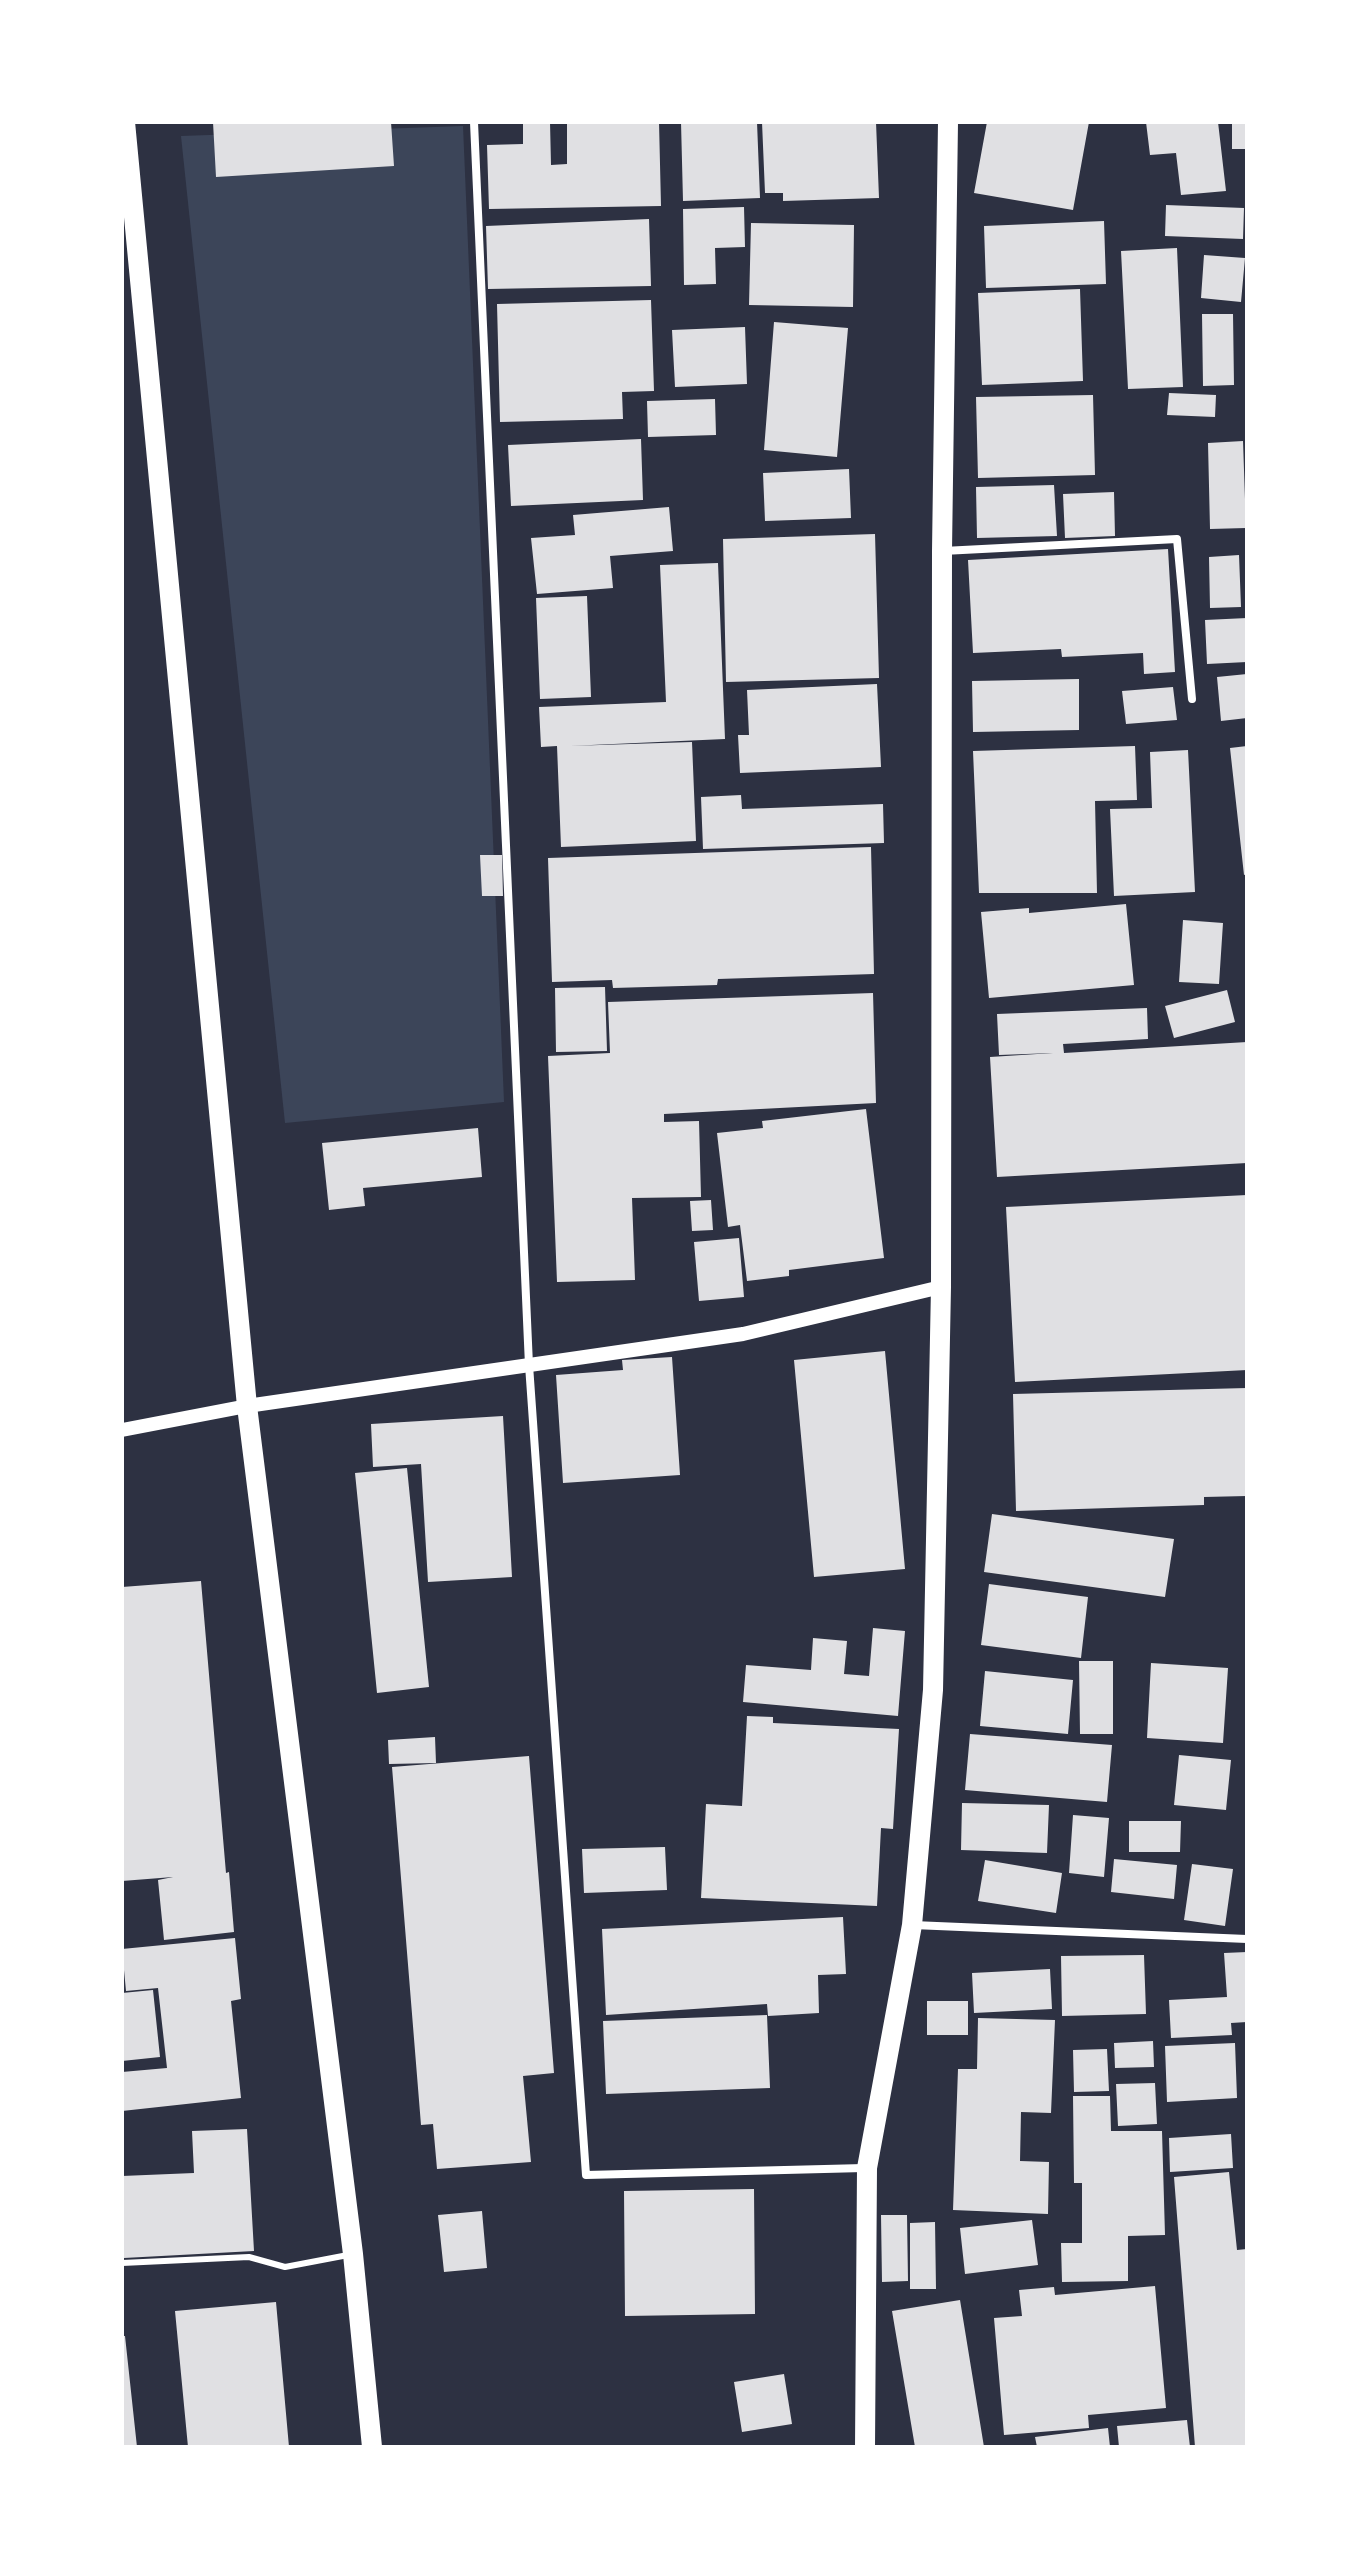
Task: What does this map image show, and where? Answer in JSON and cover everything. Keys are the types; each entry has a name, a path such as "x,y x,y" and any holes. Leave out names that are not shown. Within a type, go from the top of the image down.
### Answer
{"main road":[{"path":"125,122 127,210 247,1406 353,2254 372,2447"},
{"path":"865,2447 867,2168 912,1925 933,1690 941,1287 942,551 948,122"}],"street":[{"path":"474,122 529,1365 586,2175 867,2168"},
{"path":"942,551 1177,539 1192,699"},
{"path":"122,1430 247,1406 743,1334 941,1287"},
{"path":"912,1925 1247,1939"}],"lane":[{"path":"122,2263 249,2257 285,2267 353,2254"}],"shaded area":[{"path":"463,126 504,1102 285,1123 181,136"}],"building":[{"path":"213,122 391,122 394,166 216,177"},
{"path":"523,122 550,122 551,165 567,164 567,124 659,122 661,206 489,209 487,145 523,144"},
{"path":"681,122 757,122 760,198 683,201"},
{"path":"762,122 876,122 879,198 783,201 783,193 765,193"},
{"path":"987,122 1089,122 1073,210 974,193"},
{"path":"1146,122 1218,122 1226,191 1181,195 1176,153 1150,155"},
{"path":"1232,122 1247,122 1247,149 1232,149"},
{"path":"1166,205 1244,208 1243,239 1165,236"},
{"path":"744,207 745,247 715,248 716,284 684,285 683,209"},
{"path":"649,219 651,286 488,289 486,226"},
{"path":"1104,221 1106,284 986,288 984,226"},
{"path":"751,223 854,225 853,307 749,305"},
{"path":"1177,248 1183,387 1128,389 1121,251"},
{"path":"1204,255 1245,258 1241,302 1201,298"},
{"path":"1080,289 1083,381 982,385 978,293"},
{"path":"651,300 654,391 622,392 623,419 500,422 497,304"},
{"path":"1202,314 1233,314 1234,385 1203,386"},
{"path":"774,322 848,328 837,457 764,450"},
{"path":"745,327 747,384 675,387 672,330"},
{"path":"1169,393 1216,395 1215,417 1167,415"},
{"path":"1093,395 1095,475 978,478 976,397"},
{"path":"715,399 716,435 648,437 647,401"},
{"path":"641,439 643,500 511,506 508,445"},
{"path":"1243,441 1246,528 1210,529 1208,443"},
{"path":"849,469 851,518 765,521 763,473"},
{"path":"1054,485 1057,536 977,538 976,487"},
{"path":"1114,492 1115,536 1065,538 1063,494"},
{"path":"669,507 673,551 610,556 613,588 537,594 531,538 575,535 573,515"},
{"path":"875,534 879,678 726,682 723,539"},
{"path":"1168,549 1175,672 1144,674 1143,653 1062,657 1061,649 973,653 968,560"},
{"path":"1239,555 1241,607 1210,608 1209,557"},
{"path":"718,563 725,739 569,746 692,742 696,841 561,847 557,746 541,747 539,707 666,702 660,565"},
{"path":"587,596 591,697 540,699 536,598"},
{"path":"1247,618 1247,662 1207,664 1205,620"},
{"path":"1247,674 1247,718 1221,721 1217,677"},
{"path":"1079,679 1079,730 973,732 972,681"},
{"path":"877,684 881,767 740,773 738,735 749,735 747,690"},
{"path":"1173,687 1177,720 1126,724 1122,691"},
{"path":"1135,746 1137,800 1095,801 1097,893 979,893 973,751"},
{"path":"1247,746 1247,874 1244,875 1230,748"},
{"path":"1188,750 1195,892 1114,896 1110,809 1152,808 1150,752"},
{"path":"741,795 742,809 883,804 884,843 703,849 701,797"},
{"path":"871,847 874,974 718,979 717,985 613,988 612,980 552,982 548,858"},
{"path":"480,855 502,855 503,896 482,896"},
{"path":"1126,904 1134,985 989,998 981,912 1029,908 1029,913"},
{"path":"1183,920 1223,923 1219,984 1179,982"},
{"path":"605,987 607,1051 556,1052 555,988"},
{"path":"1227,990 1235,1022 1174,1038 1165,1006"},
{"path":"873,993 876,1103 664,1114 664,1122 699,1121 701,1197 632,1198 635,1280 557,1282 548,1056 610,1053 608,1002"},
{"path":"1147,1008 1148,1039 1063,1044 1064,1053 1247,1042 1247,1163 997,1177 990,1057 1053,1053 999,1055 997,1014"},
{"path":"866,1109 884,1258 789,1270 789,1276 747,1281 740,1225 728,1227 717,1133 763,1128 762,1121"},
{"path":"478,1128 482,1177 363,1188 365,1206 329,1210 322,1143"},
{"path":"1247,1195 1247,1370 1015,1382 1006,1207"},
{"path":"711,1200 713,1230 692,1231 690,1201"},
{"path":"739,1238 744,1297 699,1301 694,1242"},
{"path":"885,1351 905,1569 814,1577 794,1360"},
{"path":"672,1357 680,1475 563,1483 556,1375 623,1370 622,1360"},
{"path":"1247,1388 1247,1496 1204,1497 1204,1505 1016,1511 1013,1394"},
{"path":"503,1416 512,1577 428,1582 421,1464 373,1467 371,1424"},
{"path":"407,1468 429,1687 377,1693 355,1473"},
{"path":"992,1514 1174,1539 1165,1597 984,1572"},
{"path":"201,1581 226,1873 229,1872 234,1932 164,1940 158,1880 173,1877 122,1881 122,1587"},
{"path":"989,1584 1088,1597 1081,1658 981,1645"},
{"path":"873,1628 905,1631 898,1716 743,1702 746,1665 811,1670 813,1638 847,1641 844,1674 869,1676"},
{"path":"1079,1661 1113,1661 1113,1734 1080,1734"},
{"path":"1151,1663 1228,1668 1223,1743 1147,1738"},
{"path":"985,1671 1073,1680 1068,1734 980,1726"},
{"path":"747,1716 773,1717 773,1723 899,1729 893,1829 881,1828 877,1906 701,1898 706,1804 742,1806"},
{"path":"970,1734 1112,1745 1107,1802 965,1790"},
{"path":"435,1737 436,1763 389,1764 388,1740"},
{"path":"1179,1755 1231,1760 1226,1810 1174,1805"},
{"path":"529,1756 554,2073 523,2076 531,2162 437,2169 433,2124 421,2125 392,1767"},
{"path":"962,1803 1049,1805 1047,1853 961,1850"},
{"path":"1073,1815 1109,1818 1104,1877 1069,1873"},
{"path":"1129,1821 1181,1821 1180,1852 1129,1852"},
{"path":"665,1847 667,1890 584,1893 582,1849"},
{"path":"1114,1859 1177,1865 1174,1899 1111,1892"},
{"path":"985,1860 1062,1873 1056,1913 978,1901"},
{"path":"1192,1864 1233,1869 1225,1926 1184,1920"},
{"path":"843,1917 846,1974 818,1975 819,2013 768,2016 767,2004 606,2015 602,1929"},
{"path":"235,1938 241,1999 231,2001 241,2098 122,2111 122,2072 167,2068 158,1988 126,1991 122,1949"},
{"path":"1247,1952 1247,2022 1231,2023 1232,2035 1171,2038 1169,2000 1227,1997 1224,1953"},
{"path":"1144,1955 1146,2014 1062,2016 1061,1956"},
{"path":"1050,1969 1052,2009 974,2013 972,1973"},
{"path":"153,1990 160,2057 122,2061 122,1993"},
{"path":"927,2001 968,2001 968,2035 927,2035"},
{"path":"767,2015 770,2088 606,2094 603,2021"},
{"path":"978,2018 1055,2020 1051,2113 1021,2112 1020,2161 1049,2162 1048,2214 953,2210 958,2069 977,2069"},
{"path":"1153,2041 1154,2067 1115,2068 1114,2043"},
{"path":"1235,2043 1237,2098 1167,2102 1165,2046"},
{"path":"1107,2049 1109,2091 1074,2092 1073,2050"},
{"path":"1155,2083 1157,2124 1118,2126 1116,2084"},
{"path":"1073,2096 1110,2096 1111,2131 1162,2131 1165,2235 1128,2236 1128,2281 1062,2282 1061,2243 1082,2243 1082,2183 1074,2183"},
{"path":"247,2129 254,2251 124,2258 122,2176 194,2173 192,2131"},
{"path":"1231,2134 1233,2168 1170,2172 1169,2138"},
{"path":"1229,2172 1237,2250 1247,2249 1247,2445 1195,2447 1174,2177"},
{"path":"754,2189 755,2314 625,2316 624,2191"},
{"path":"482,2211 487,2268 444,2272 438,2215"},
{"path":"881,2215 907,2215 908,2281 882,2282"},
{"path":"1032,2220 1038,2265 965,2274 960,2228"},
{"path":"935,2222 936,2289 910,2289 910,2223"},
{"path":"1155,2286 1166,2408 1088,2415 1089,2428 1004,2435 994,2318 1022,2316 1019,2290 1054,2287 1055,2295"},
{"path":"960,2300 984,2447 915,2447 892,2311"},
{"path":"276,2302 289,2447 188,2447 175,2311"},
{"path":"122,2336 125,2336 137,2447 122,2447"},
{"path":"784,2374 792,2424 742,2432 734,2382"},
{"path":"1187,2420 1190,2447 1119,2447 1117,2426"},
{"path":"1108,2428 1110,2447 1037,2447 1035,2437"}]}
